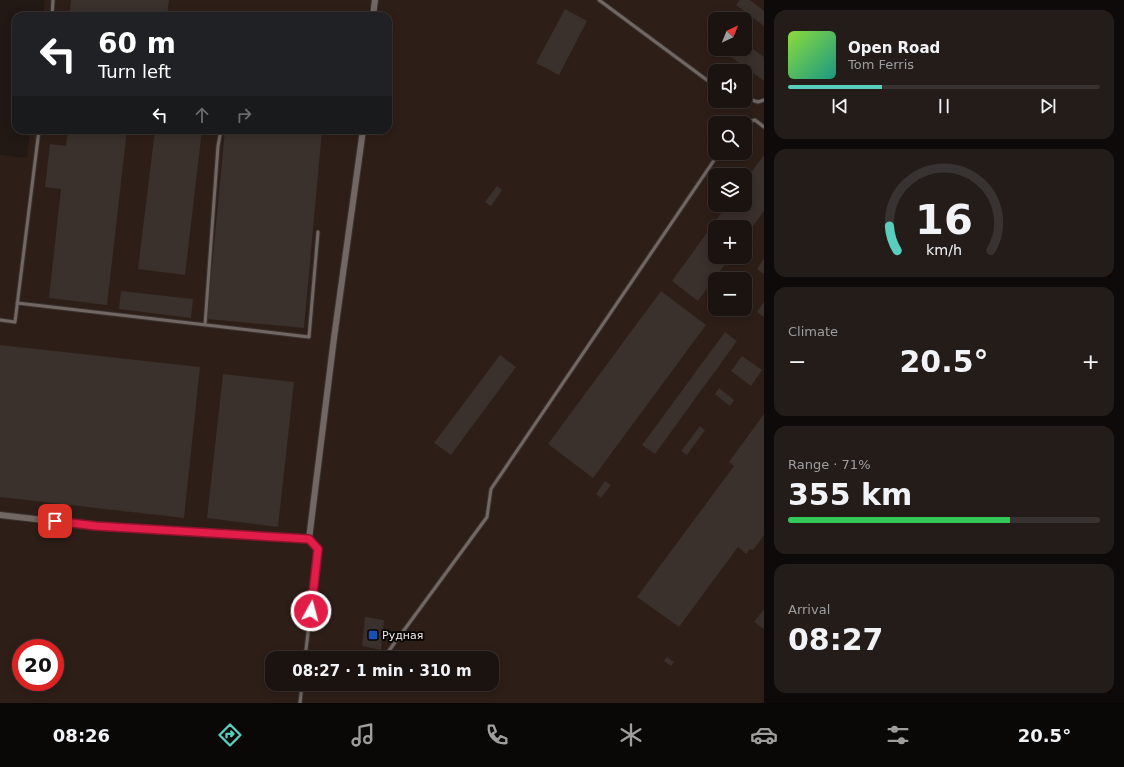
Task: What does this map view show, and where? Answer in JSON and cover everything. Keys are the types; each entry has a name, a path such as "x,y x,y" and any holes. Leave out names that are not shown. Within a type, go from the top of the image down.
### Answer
{"street":[{"path":"374,12 375,0"},
{"path":"0,515 96,526 309,539 334,338 362,134"}],"lane":[{"path":"52,12 53,0"},
{"path":"599,0 708,81"},
{"path":"752,100 758,102 764,100"},
{"path":"752,121 756,120 764,127"},
{"path":"0,320 15,322 38,134"},
{"path":"205,325 217,162 220,134"},
{"path":"389,651 486,517 492,489 714,160"},
{"path":"17,303 309,337 318,232"},
{"path":"306,651 318,549 309,539"},
{"path":"300,703 301,691"}],"shaded area":[{"path":"45,0 764,0 764,703 0,703 0,155 27,158 30,134 392,134 392,12 44,12"}],"building":[{"path":"71,0 169,0 168,12 70,12"},
{"path":"740,0 750,0 764,11 764,26 752,17 752,12 745,12 736,5"},
{"path":"565,9 587,21 559,75 536,63"},
{"path":"752,48 764,57 764,81 752,72 752,64 741,64 730,56 752,56"},
{"path":"68,134 127,134 107,305 49,298 61,189 45,187 50,144 66,146"},
{"path":"155,134 202,134 185,275 138,269"},
{"path":"225,134 322,134 304,328 207,319"},
{"path":"764,155 764,211 752,227 752,220 716,220 722,212 752,212 752,171"},
{"path":"497,186 502,190 491,206 485,202"},
{"path":"708,231 708,264 725,264 719,272 708,272 708,287 698,301 672,281"},
{"path":"764,258 764,274 757,269"},
{"path":"121,291 193,299 191,318 119,309"},
{"path":"661,291 706,325 593,478 548,444"},
{"path":"764,302 764,317 757,312"},
{"path":"725,332 737,341 655,454 642,445"},
{"path":"0,345 200,367 184,518 0,497"},
{"path":"500,355 516,367 451,455 434,443"},
{"path":"742,356 762,370 751,386 731,371"},
{"path":"223,374 294,382 278,527 207,518"},
{"path":"719,388 734,400 730,406 715,394"},
{"path":"764,414 764,535 753,550 750,549 746,554 738,547 679,627 637,597 734,466 729,462"},
{"path":"700,426 705,430 687,455 681,451"},
{"path":"605,481 611,485 601,498 596,494"},
{"path":"764,609 764,629 754,622"},
{"path":"365,617 384,620 381,650 362,646"},
{"path":"667,657 674,662 671,666 664,661"}],"place":[{"name":"Рудная","path":"373,635"}],"route":[{"path":"55,521 96,526 309,539 318,549 311,611"}]}
